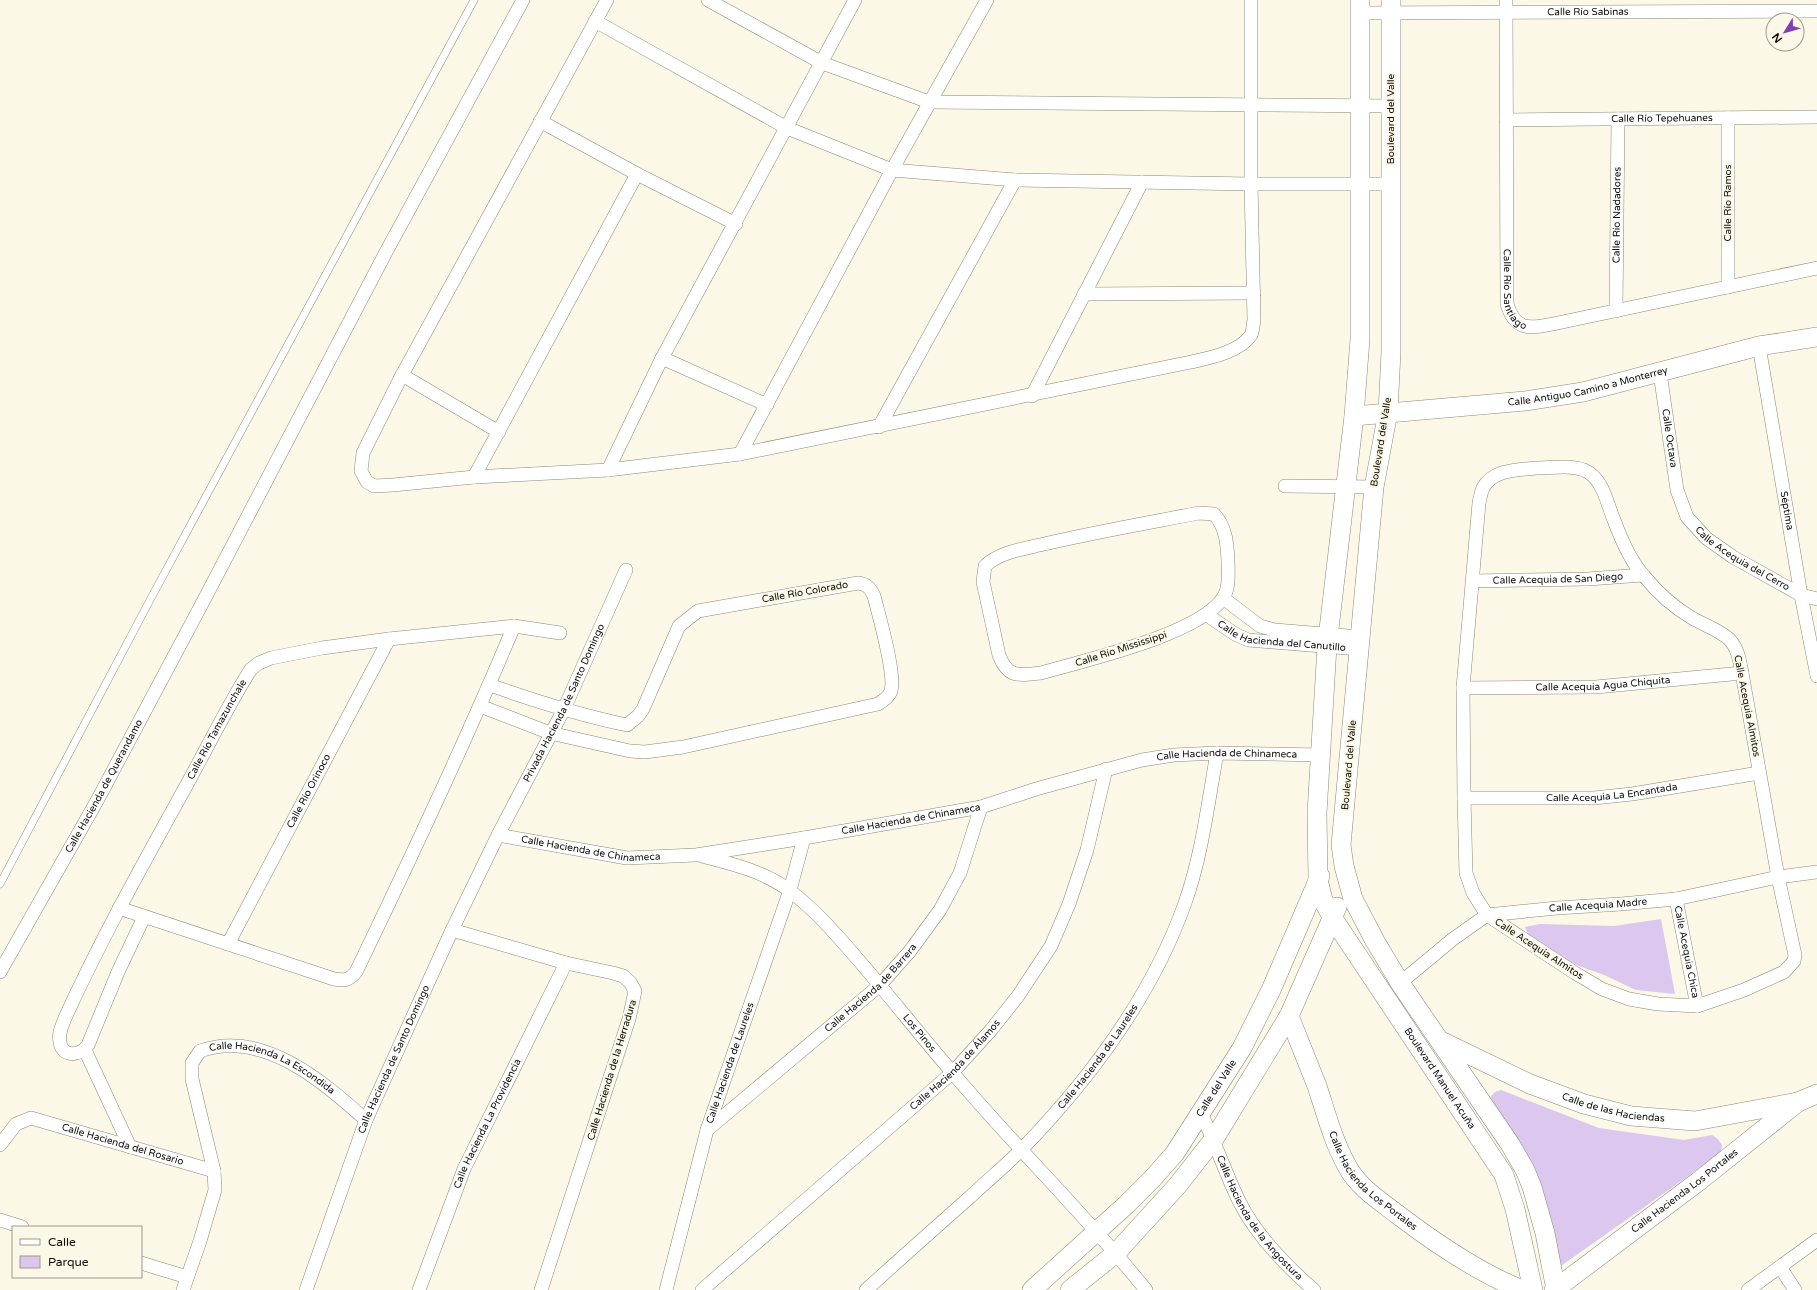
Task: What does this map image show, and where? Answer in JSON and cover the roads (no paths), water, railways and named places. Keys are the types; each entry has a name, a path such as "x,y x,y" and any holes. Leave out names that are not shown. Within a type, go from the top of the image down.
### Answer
{"street":[{"name":"Calle Hacienda de Querandamo","path":"0,972 101,792 205,598 386,252 523,0"},
{"path":"607,0 402,375 363,454 361,471 363,477 367,482 374,486 474,477 608,470 740,454 1032,396 1222,354 1241,344 1251,335 1254,320 1250,104 1251,0 1246,0"},
{"path":"708,0 822,63 929,102 1391,106"},
{"path":"608,470 662,358 736,224 855,0"},
{"path":"740,454 892,170 987,0"},
{"name":"Calle Río Sabinas","path":"1360,7 1506,6 1817,11"},
{"name":"Calle Río Santiago","path":"1506,6 1507,304 1511,317 1519,324 1539,327 1817,268"},
{"path":"1318,880 1317,813 1328,640 1354,416 1360,338 1360,7"},
{"name":"Boulevard del Valle","path":"1348,882 1341,845 1374,487 1388,412 1391,345 1391,7"},
{"path":"595,21 787,128 892,170 1015,180 1251,184 1391,184"},
{"name":"Calle Río Tepehuanes","path":"1506,120 1817,117"},
{"name":"Calle Río Ramos","path":"1728,118 1728,287"},
{"name":"Calle Río Nadadores","path":"1616,311 1618,119"},
{"path":"540,121 637,174 736,224"},
{"path":"474,477 637,174"},
{"path":"879,427 1015,180"},
{"path":"1032,396 1142,182"},
{"path":"1084,294 1254,294"},
{"name":"Calle Antiguo Camino a Monterrey","path":"1354,416 1525,401 1583,392 1660,373 1699,360 1759,346 1817,337"},
{"name":"Séptima","path":"1759,346 1801,595 1817,676"},
{"path":"662,358 767,405"},
{"name":"Calle Octava","path":"1660,373 1673,468 1681,504"},
{"path":"402,375 499,432"},
{"name":"Calle Acequia Almitos","path":"1537,468 1580,469 1589,472 1597,481 1606,497 1621,537 1642,575 1679,609 1730,640 1736,650 1742,673 1778,877 1795,955 1794,961 1784,972 1767,980 1697,1006 1658,1004 1629,999 1602,989 1574,973 1487,916 1473,893 1466,873 1463,688 1479,503 1483,488 1493,477 1502,472 1537,468"},
{"path":"1285,486 1374,487"},
{"name":"Calle Acequia del Cerro","path":"1681,504 1695,527 1706,538 1733,557 1801,595 1817,599"},
{"name":"Calle Río Mississippi","path":"1207,513 1214,514 1219,519 1226,537 1228,572 1227,589 1223,598 1207,615 1163,637 1041,673 1021,675 1010,673 1003,666 998,655 982,582 983,573 985,566 993,559 1005,554 1066,539 1207,513"},
{"name":"Privada Hacienda de Santo Domingo","path":"498,835 550,733 564,709 626,570"},
{"name":"Calle Acequia de San Diego","path":"1473,581 1588,580 1642,575"},
{"name":"Calle Río Colorado","path":"480,706 550,733 630,751 661,751 683,748 878,704 886,700 891,693 892,685 890,664 874,596 871,589 865,584 858,583 698,612 679,626 643,709 632,722 627,725 564,709 490,685"},
{"name":"Calle Hacienda del Canutillo","path":"1223,598 1260,626 1328,640 1360,643"},
{"name":"Calle Hacienda del Canutillo","path":"1207,615 1235,634 1248,640 1328,640"},
{"path":"119,908 334,979 345,981 351,978 356,972 410,860 490,685 514,626"},
{"name":"Calle Río Tamazunchale","path":"85,1050 76,1054 65,1052 60,1042 61,1029 119,908 251,669 259,663 271,658 322,648 389,639 514,626 560,633"},
{"name":"Calle Río Orinoco","path":"228,944 389,639"},
{"name":"Calle Acequia Agua Chiquita","path":"1463,688 1596,687 1742,673"},
{"name":"Calle Hacienda de Chinameca","path":"498,835 627,858 696,855 804,838 981,806 1106,769 1142,760 1217,753 1321,755"},
{"name":"Calle Hacienda de Laureles","path":"866,1290 1020,1151 1088,1076 1122,1026 1159,965 1186,901 1196,865 1217,753"},
{"name":"Calle Hacienda de Álamos","path":"702,1290 952,1073 991,1030 1018,996 1051,946 1069,904 1087,850 1106,769"},
{"name":"Calle Acequia La Encantada","path":"1464,798 1594,798 1632,794 1759,773"},
{"name":"Calle Hacienda de Barrera","path":"707,1130 880,985 910,951 940,910 960,873 981,806"},
{"name":"Calle Hacienda de Santo Domingo","path":"306,1290 366,1120 452,930 498,835"},
{"name":"Calle Hacienda de Laureles","path":"666,1290 707,1130 790,890 804,838"},
{"name":"Calle del Valle","path":"1032,1290 1097,1232 1153,1178 1175,1153 1242,1048 1271,990 1318,880 1341,845"},
{"name":"Los Pinos","path":"696,855 757,872 790,890 839,938 880,985 952,1073 1020,1151 1097,1232 1146,1290"},
{"name":"Calle Acequia Madre","path":"1400,982 1453,939 1487,916 1557,908 1676,899 1778,877 1817,872"},
{"name":"Boulevard Manuel Acuña","path":"1318,880 1324,900 1332,917 1504,1175 1515,1209 1533,1290"},
{"path":"1070,1290 1116,1253 1177,1186 1214,1139 1289,1016 1348,882"},
{"path":"1348,882 1353,899 1400,982 1510,1144 1525,1170 1540,1214 1555,1290"},
{"name":"Calle Acequia Chica","path":"1676,899 1697,1006"},
{"path":"130,1147 85,1050 144,917"},
{"name":"Calle Hacienda de la Herradura","path":"452,930 566,963 623,976 630,982 635,991 624,1034 541,1290"},
{"name":"Calle Hacienda La Providencia","path":"419,1290 464,1169 566,963"},
{"name":"Calle Hacienda Los Portales","path":"1289,1016 1316,1084 1337,1145 1347,1167 1358,1181 1372,1195 1413,1226 1460,1257 1503,1282 1522,1290"},
{"name":"Calle de las Haciendas","path":"1440,1040 1530,1084 1584,1104 1631,1116 1694,1121 1798,1102"},
{"name":"Calle Hacienda La Escondida","path":"183,1290 215,1190 214,1171 192,1079 192,1063 200,1051 211,1047 240,1046 261,1050 302,1069 366,1120"},
{"name":"Calle Hacienda Los Portales","path":"1555,1290 1699,1181 1798,1102 1817,1094"},
{"name":"Calle Hacienda de la Angostura","path":"1201,1113 1214,1139 1240,1202 1253,1224 1272,1249 1314,1290"},
{"name":"Calle Hacienda del Rosario","path":"0,1145 16,1124 31,1118 214,1171"},
{"path":"0,1220 19,1226"},
{"path":"1748,1290 1817,1240"},
{"path":"142,1263 187,1277"},
{"path":"1780,1268 1795,1290"}],"lane":[{"path":"0,884 150,600 474,0"}]}
